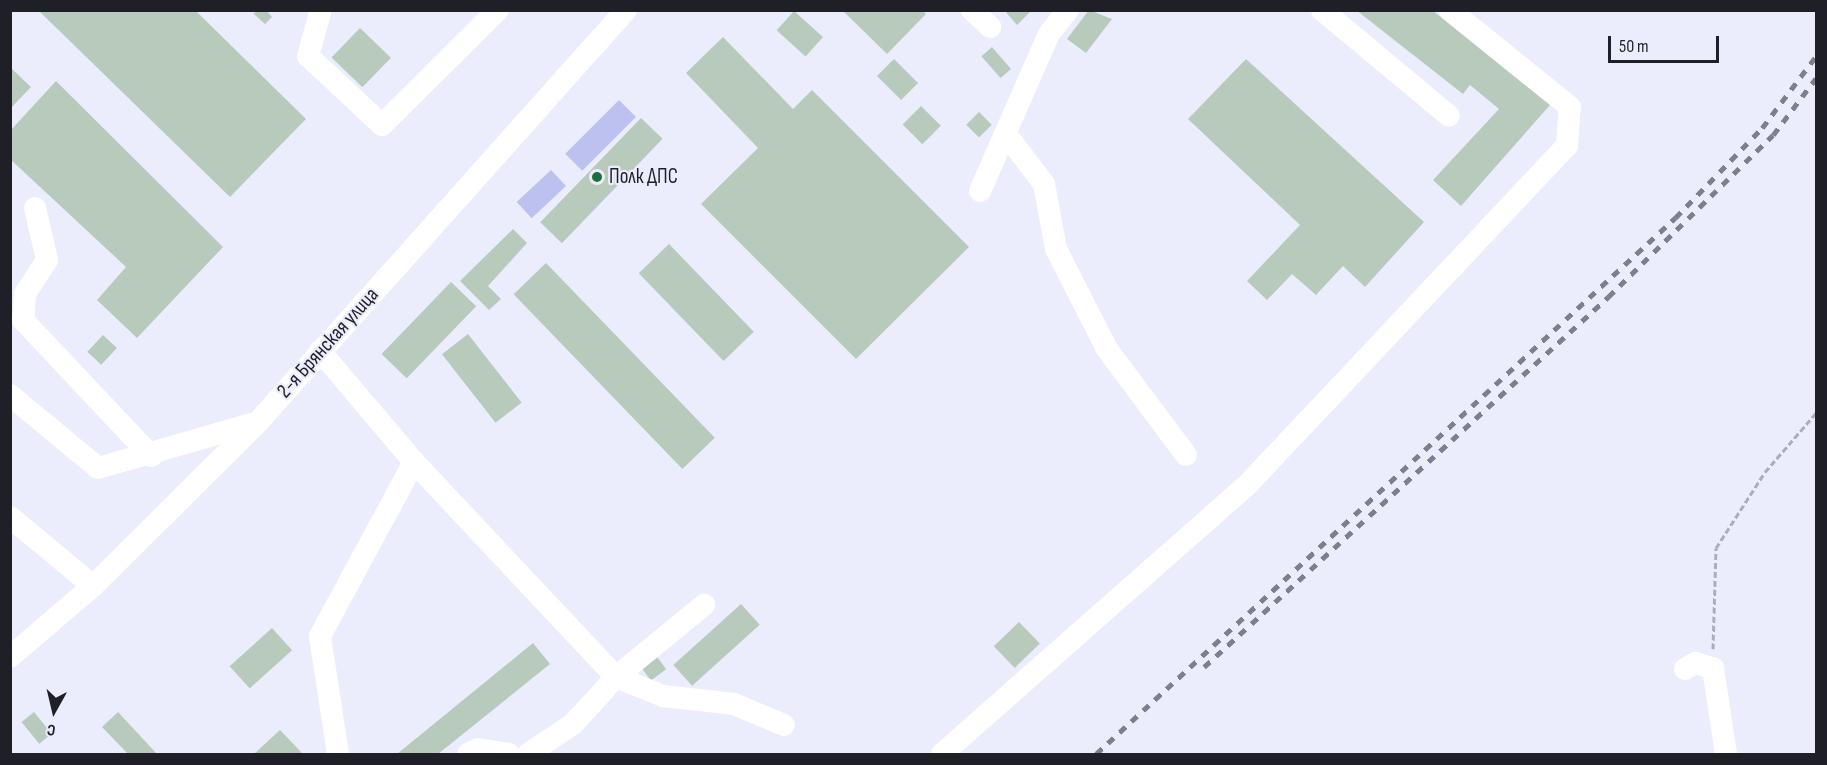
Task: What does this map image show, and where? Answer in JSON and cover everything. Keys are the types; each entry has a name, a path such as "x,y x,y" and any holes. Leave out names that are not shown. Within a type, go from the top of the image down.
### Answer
{"street":[{"path":"320,13 308,56 382,125 498,10"},
{"name":"2-я Брянская улица","path":"10,657 93,586 259,422 626,10"},
{"path":"972,10 990,27"},
{"path":"980,191 1049,34 1068,10"},
{"path":"1322,10 1449,116"},
{"path":"942,754 1249,483 1567,146 1570,107 1450,10"},
{"path":"1006,134 1044,184 1056,249 1107,349 1186,455"},
{"path":"35,208 47,260 25,294 23,320 151,456"},
{"path":"320,351 414,462 616,677 663,696 734,704 784,725"},
{"path":"10,395 98,468 151,456 259,422"},
{"path":"338,754 320,636 414,462"},
{"path":"10,517 93,586"},
{"path":"528,754 573,724 616,677 704,605"},
{"path":"1685,669 1695,663 1713,668 1726,754"},
{"path":"468,754 478,749 509,754"}],"path":[{"path":"1713,668 1716,548 1765,472 1816,413"}],"shaded area":[{"path":"619,100 636,117 582,171 565,154"},
{"path":"551,170 566,186 532,218 517,202"}],"building":[{"path":"38,10 195,10 306,119 230,197"},
{"path":"266,10 272,17 265,24 253,13"},
{"path":"842,10 922,10 926,14 887,54"},
{"path":"1004,10 1032,10 1017,25"},
{"path":"1089,10 1112,19 1086,53 1067,39"},
{"path":"1356,10 1432,10 1550,105 1461,206 1433,180 1499,109 1470,85 1463,94"},
{"path":"794,11 823,37 806,56 777,30"},
{"path":"360,28 391,58 362,87 332,57"},
{"path":"723,37 793,109 812,90 969,247 856,359 701,204 758,148 686,73"},
{"path":"992,47 1011,69 1000,78 981,56"},
{"path":"894,59 918,83 901,100 877,76"},
{"path":"1246,59 1424,222 1365,287 1343,266 1316,295 1292,274 1267,300 1247,281 1300,225 1188,119"},
{"path":"10,67 31,87 10,109"},
{"path":"56,81 223,247 137,338 97,300 126,267 10,159 10,131"},
{"path":"921,106 941,126 922,144 903,124"},
{"path":"979,112 992,125 979,137 966,125"},
{"path":"641,118 663,139 562,243 540,222"},
{"path":"513,229 527,243 488,286 501,299 489,310 460,281"},
{"path":"669,244 754,332 724,361 639,273"},
{"path":"546,263 715,438 682,469 514,294"},
{"path":"451,282 476,306 407,378 382,354"},
{"path":"468,334 522,403 496,423 442,354"},
{"path":"103,335 117,348 101,365 87,352"},
{"path":"741,604 760,625 692,686 673,665"},
{"path":"1019,622 1040,644 1015,668 994,646"},
{"path":"272,628 292,650 250,688 230,666"},
{"path":"533,643 550,664 438,754 397,754"},
{"path":"655,654 666,669 651,681 640,665"},
{"path":"34,712 52,734 39,744 22,722"},
{"path":"118,712 157,754 128,754 102,727"},
{"path":"280,730 303,754 254,754"}],"railway":[{"path":"1096,754 1675,218 1762,128 1816,56"},
{"path":"1204,667 1608,297 1773,135 1816,78"}],"place":[{"name":"Полк ДПС","path":"597,177"}]}
